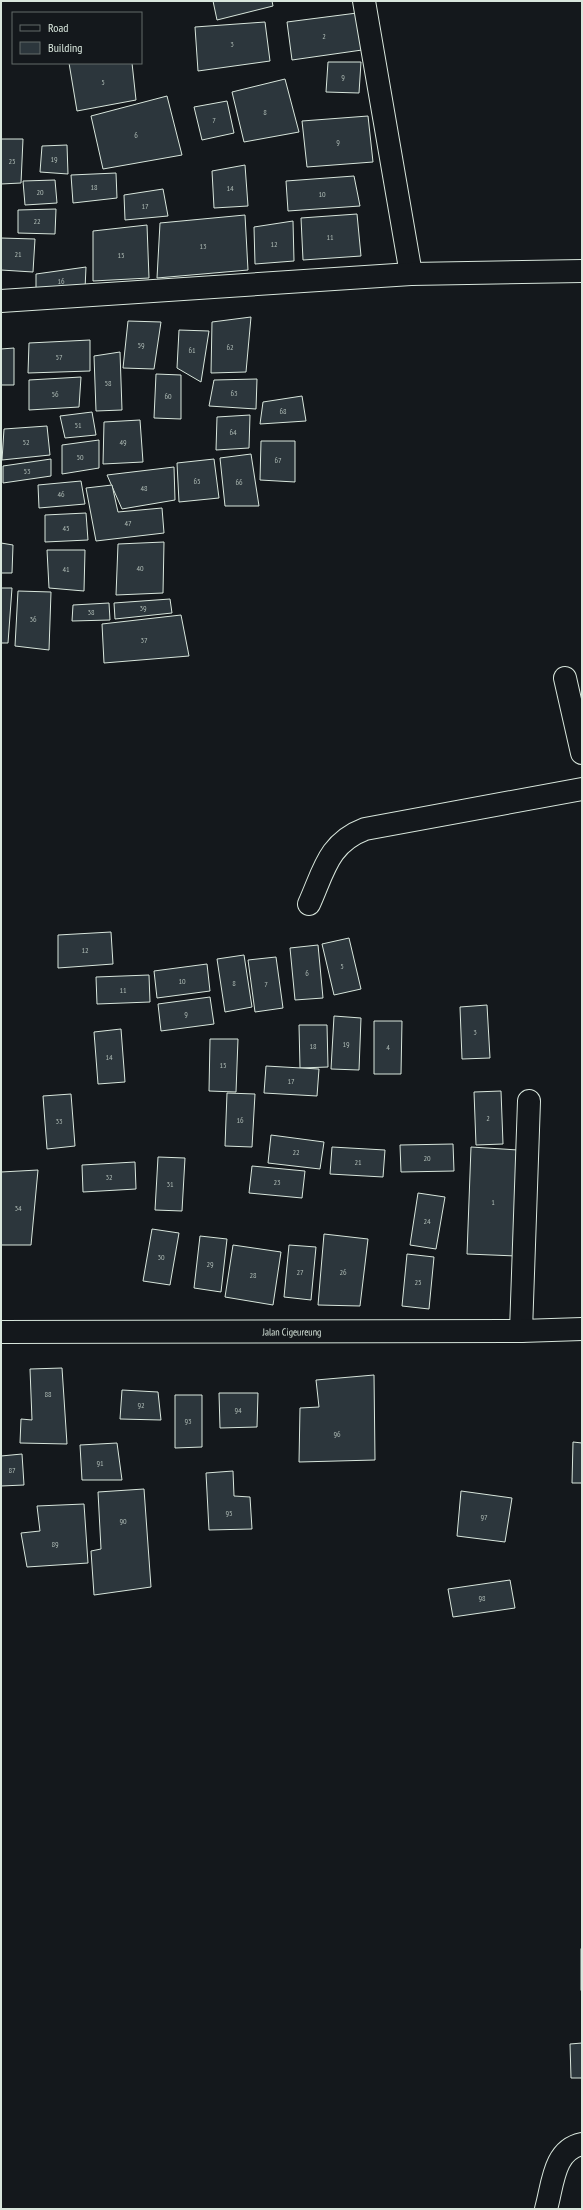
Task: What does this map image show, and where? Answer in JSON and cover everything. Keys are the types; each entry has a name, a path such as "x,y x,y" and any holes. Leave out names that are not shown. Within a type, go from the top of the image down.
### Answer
{"street":[{"path":"364,1 411,274"},
{"path":"1,301 411,274 582,272"},
{"path":"564,678 582,753"},
{"path":"309,904 332,853 340,842 352,834 365,829 582,789"},
{"path":"521,1331 529,1101"},
{"name":"Jalan Cigeureung","path":"1,1332 521,1331 582,1329"},
{"path":"546,2209 557,2162 564,2152 575,2145 582,2144"}],"building":[{"path":"213,1 272,1 273,6 217,20"},
{"path":"357,13 362,50 292,60 287,22"},
{"path":"265,22 270,61 198,71 195,27"},
{"path":"328,62 361,62 359,93 326,92"},
{"path":"69,64 132,64 136,100 77,111"},
{"path":"285,79 299,132 244,142 232,92"},
{"path":"167,96 182,155 103,169 91,116"},
{"path":"227,101 234,133 202,140 194,107"},
{"path":"368,116 373,162 307,167 302,121"},
{"path":"1,139 23,139 21,183 1,184"},
{"path":"67,145 68,174 40,172 42,146"},
{"path":"245,165 248,206 214,208 212,171"},
{"path":"116,173 117,198 73,203 71,175"},
{"path":"354,176 360,206 288,211 286,181"},
{"path":"55,180 57,203 25,205 23,181"},
{"path":"163,189 168,216 125,220 124,195"},
{"path":"56,209 55,234 18,233 18,210"},
{"path":"357,214 361,256 303,260 301,218"},
{"path":"245,215 248,270 157,278 160,223"},
{"path":"293,221 294,261 255,264 254,227"},
{"path":"147,225 149,278 93,281 93,231"},
{"path":"1,238 35,239 33,272 1,270"},
{"path":"86,267 85,289 36,294 36,274"},
{"path":"251,317 246,372 211,373 212,322"},
{"path":"128,321 161,322 154,369 123,368"},
{"path":"179,330 209,331 201,382 177,368"},
{"path":"90,340 90,371 28,373 29,343"},
{"path":"14,348 14,385 1,385 1,349"},
{"path":"120,352 122,410 96,411 94,356"},
{"path":"156,374 181,375 181,419 154,418"},
{"path":"81,377 79,407 29,410 29,380"},
{"path":"257,379 256,409 209,406 214,380"},
{"path":"302,396 306,421 260,424 263,402"},
{"path":"92,412 96,435 65,438 60,416"},
{"path":"250,415 249,448 216,450 217,417"},
{"path":"140,420 143,462 103,464 104,422"},
{"path":"47,426 50,455 2,460 4,429"},
{"path":"99,440 99,468 62,474 62,445"},
{"path":"261,441 295,441 295,482 260,480"},
{"path":"251,454 259,506 225,506 220,458"},
{"path":"51,459 51,476 3,483 3,466"},
{"path":"214,459 219,498 179,502 177,463"},
{"path":"174,467 175,500 122,509 107,475"},
{"path":"81,481 85,504 39,508 38,485"},
{"path":"112,485 118,512 162,508 164,533 96,541 86,488"},
{"path":"86,513 88,540 45,542 45,515"},
{"path":"164,542 163,593 116,595 118,544"},
{"path":"1,543 13,545 12,573 1,573"},
{"path":"47,550 85,550 84,591 49,588"},
{"path":"1,588 12,588 8,643 1,643"},
{"path":"18,591 51,592 49,650 15,646"},
{"path":"170,599 172,613 115,619 114,603"},
{"path":"109,603 110,620 72,621 73,605"},
{"path":"181,615 189,656 104,663 102,624"},
{"path":"111,932 113,964 58,968 58,935"},
{"path":"349,938 361,989 334,995 322,944"},
{"path":"318,945 323,998 295,1000 290,948"},
{"path":"244,955 252,1007 225,1012 217,959"},
{"path":"276,957 283,1008 255,1012 248,960"},
{"path":"207,964 210,991 157,998 154,971"},
{"path":"149,975 150,1002 97,1004 96,977"},
{"path":"210,997 214,1024 161,1031 158,1004"},
{"path":"487,1005 490,1058 462,1059 460,1007"},
{"path":"334,1016 361,1018 359,1070 331,1069"},
{"path":"374,1021 402,1021 401,1074 374,1074"},
{"path":"299,1025 327,1025 328,1067 300,1068"},
{"path":"121,1029 125,1082 98,1084 94,1032"},
{"path":"210,1039 238,1039 236,1092 209,1091"},
{"path":"266,1066 319,1069 317,1096 264,1093"},
{"path":"501,1091 503,1144 476,1145 474,1092"},
{"path":"227,1093 255,1094 252,1147 225,1146"},
{"path":"71,1094 75,1146 47,1149 43,1096"},
{"path":"271,1135 324,1142 320,1169 268,1163"},
{"path":"453,1144 454,1171 401,1172 400,1145"},
{"path":"332,1147 385,1150 383,1177 330,1174"},
{"path":"471,1147 518,1150 516,1256 467,1254"},
{"path":"158,1157 185,1158 182,1211 155,1210"},
{"path":"135,1162 136,1189 83,1192 82,1165"},
{"path":"252,1166 305,1171 302,1198 249,1193"},
{"path":"38,1170 31,1245 1,1245 1,1172"},
{"path":"418,1193 445,1197 436,1249 410,1245"},
{"path":"152,1229 179,1233 170,1285 143,1281"},
{"path":"324,1234 368,1239 360,1306 318,1305"},
{"path":"200,1236 227,1239 221,1292 194,1288"},
{"path":"233,1245 281,1252 273,1305 225,1297"},
{"path":"289,1245 316,1247 311,1300 284,1297"},
{"path":"407,1254 434,1257 429,1309 402,1306"},
{"path":"62,1368 67,1444 20,1443 21,1419 32,1420 30,1369"},
{"path":"374,1375 375,1460 299,1462 300,1408 319,1407 316,1380"},
{"path":"122,1390 158,1392 161,1420 120,1419"},
{"path":"219,1393 258,1393 257,1427 220,1428"},
{"path":"175,1395 202,1395 202,1447 175,1448"},
{"path":"573,1442 582,1443 582,1483 572,1483"},
{"path":"117,1443 122,1480 82,1480 80,1445"},
{"path":"22,1454 24,1485 1,1486 1,1456"},
{"path":"233,1471 234,1496 250,1497 252,1529 209,1530 206,1473"},
{"path":"144,1489 151,1587 94,1595 91,1551 101,1549 98,1492"},
{"path":"461,1491 512,1498 505,1542 457,1536"},
{"path":"84,1504 88,1563 27,1567 21,1533 40,1531 37,1506"},
{"path":"510,1580 515,1608 453,1617 448,1589"},
{"path":"582,1949 582,1990 581,1990"},
{"path":"582,2043 582,2078 571,2078 570,2044"}]}
